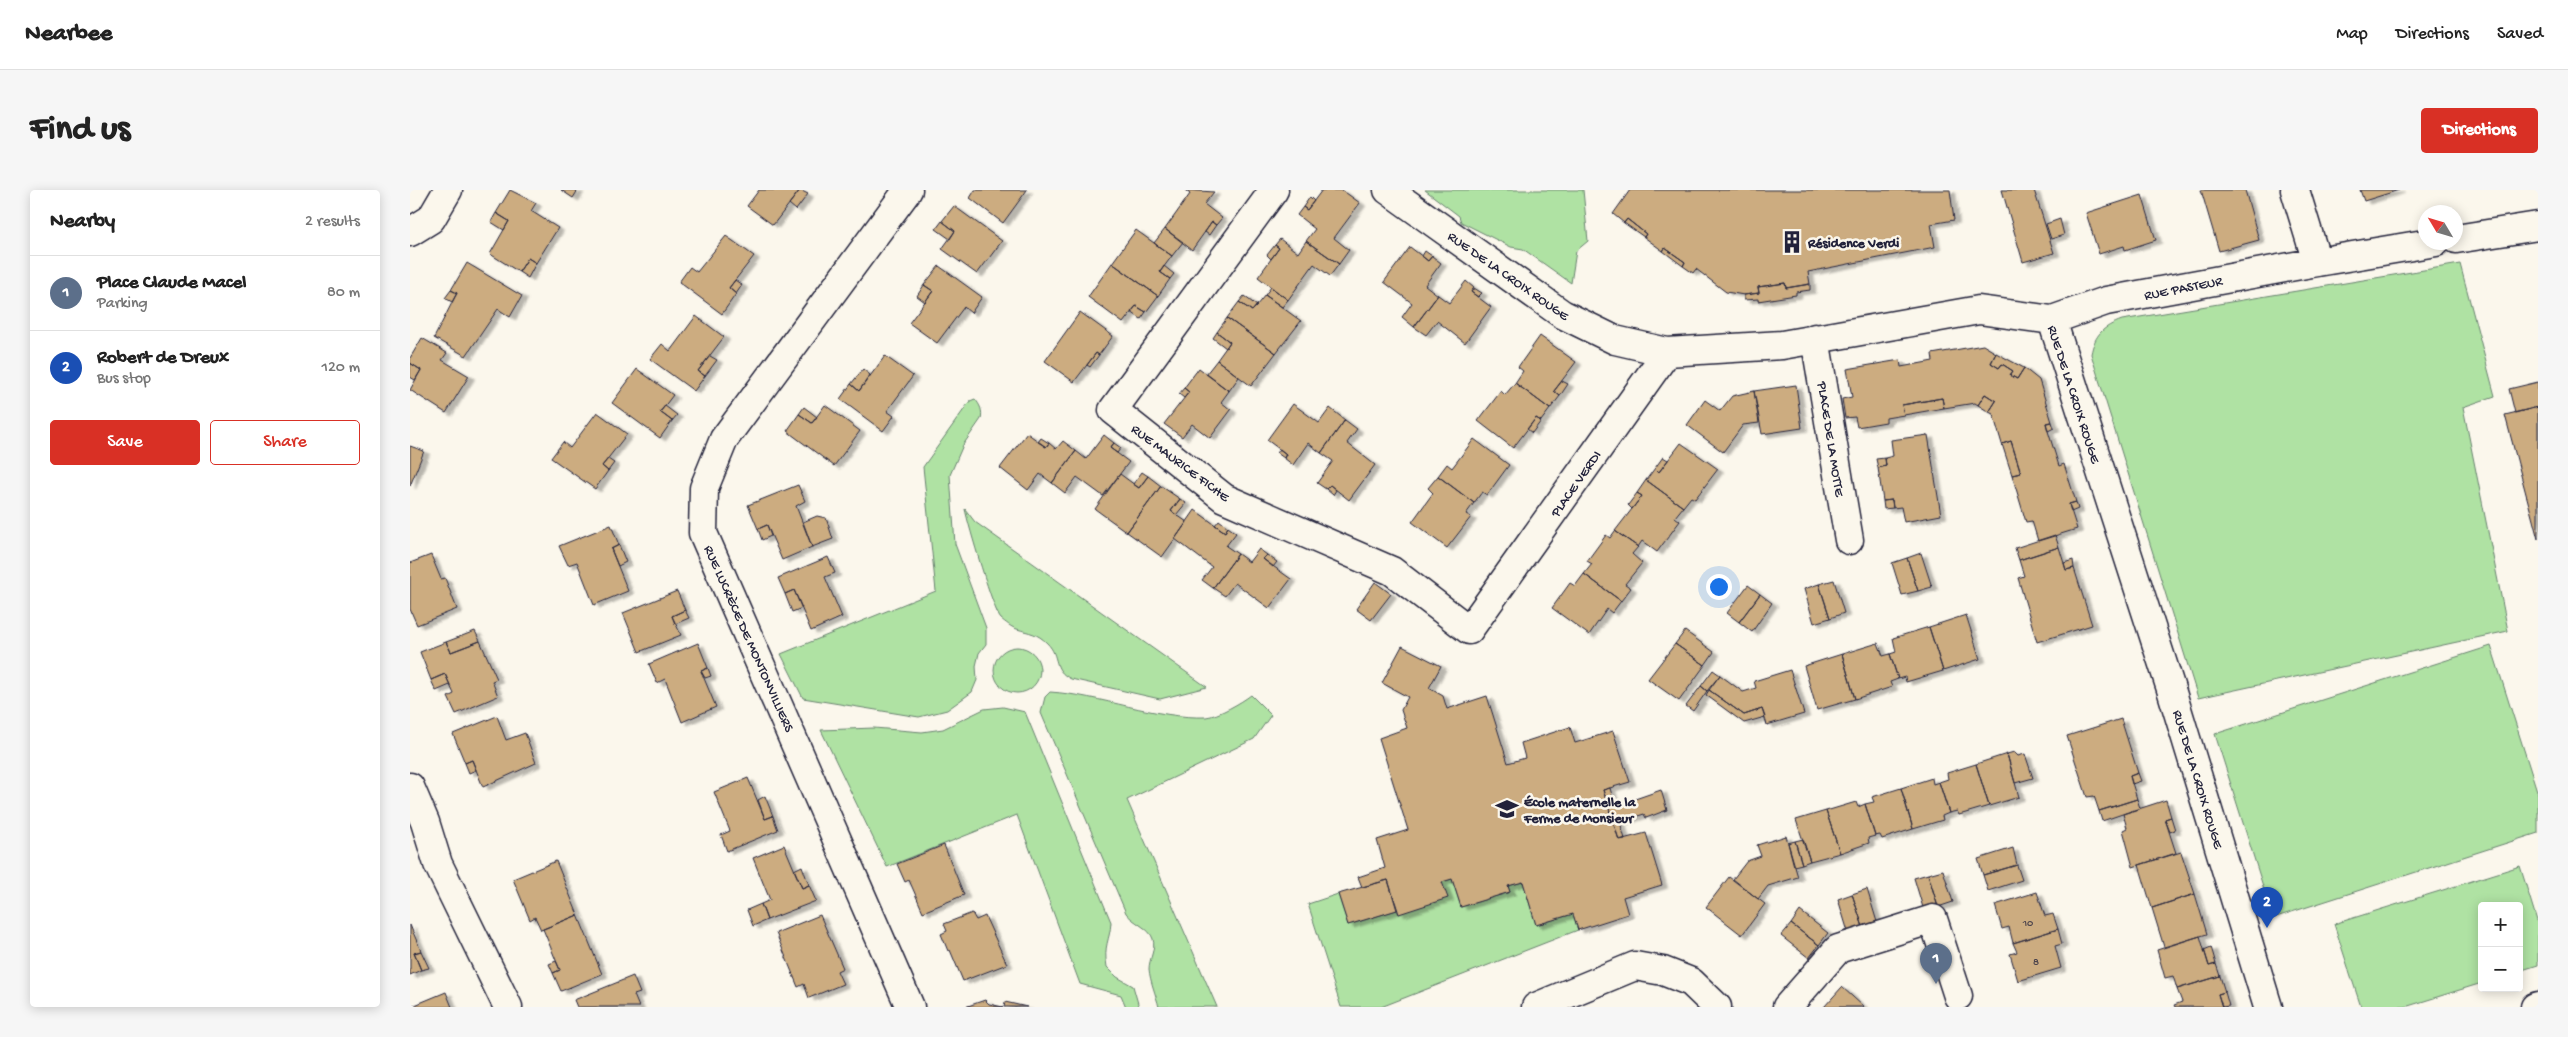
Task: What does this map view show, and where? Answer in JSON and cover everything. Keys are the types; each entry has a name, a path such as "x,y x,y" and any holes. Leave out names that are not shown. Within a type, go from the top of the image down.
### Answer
{"street":[{"path":"410,232 431,219 448,190"},
{"name":"RUE LUCRÈCE DE MONTONVILLIERS","path":"908,190 724,439 704,488 703,533 910,1007"},
{"name":"RUE MAURICE FICHE","path":"1274,190 1113,410 1224,498 1392,571 1469,630 1482,613"},
{"name":"RUE DE LA CROIX ROUGE","path":"1388,190 1562,314 1615,340 1667,352 1782,345 1979,310 2052,320 2170,686 2268,1007"},
{"path":"2295,190 2318,262"},
{"path":"2463,238 2538,226"},
{"name":"RUE PASTEUR","path":"2052,320 2106,301 2418,245"},
{"name":"PLACE DE LA MOTTE","path":"1815,338 1849,540"},
{"name":"PLACE VERDI","path":"1482,613 1667,352"},
{"path":"410,787 425,822 438,864 508,1007"},
{"path":"1787,1007 1838,949 1933,919 1958,996"},
{"path":"1536,1007 1635,966 1663,971 1691,982 1717,1007"}],"green space":[{"path":"1425,190 1583,190 1588,241 1576,251 1571,283 1523,249 1511,247 1461,222 1459,216"},
{"path":"2460,264 2495,396 2463,407 2508,631 2198,698 2091,354 2098,336 2110,325 2122,320"},
{"path":"975,399 981,408 981,419 963,445 950,475 955,544 986,628 986,644 979,653 976,666 977,680 972,692 947,710 919,717 803,698 781,654 936,591 923,467 970,401"},
{"path":"965,509 975,522 1207,687 1160,699 1071,679 1065,675 1058,667 1054,653 1047,643 1040,637 1013,627 1001,619 987,586"},
{"path":"2491,646 2538,794 2538,833 2273,918 2215,734"},
{"path":"1012,647 1022,647 1036,657 1040,670 1036,683 1030,689 1022,693 1012,693 998,683 994,675 994,665 1004,651"},
{"path":"1050,692 1089,697 1148,711 1187,717 1211,716 1236,705 1251,695 1271,715 1254,739 1127,800 1217,1007 1159,1007 1149,969 1154,946 1153,939 1149,932 1126,913 1041,713 1045,697"},
{"path":"1003,707 1025,712 1111,922 1106,948 1107,967 1117,977 1133,986 1139,1007 1126,1007 1121,995 1080,984 1017,815 887,867 821,730 874,728 922,732 943,729 984,709"},
{"path":"2520,866 2538,924 2538,965 2523,970 2523,902 2478,902 2478,984 2405,1007 2361,1007 2334,924"},
{"path":"1452,879 1461,907 1510,892 1508,886 1523,882 1536,925 1573,914 1578,930 1381,1007 1341,1007 1308,904 1338,894 1348,925 1397,910 1399,914 1442,882"}],"building":[{"path":"510,190 536,203 531,211 558,228 536,263 528,258 519,272 490,254 509,221 496,213"},
{"path":"561,190 578,190 573,198"},
{"path":"759,190 800,190 773,225 747,206"},
{"path":"800,190 808,194 796,210 789,204"},
{"path":"975,190 1027,190 1003,223 970,198"},
{"path":"1185,190 1214,192 1204,204 1222,218 1216,225 1212,222 1192,250 1165,229 1190,194"},
{"path":"1322,190 1342,190 1360,203 1334,238 1349,250 1339,264 1306,241 1315,229 1297,215 1303,207 1307,210"},
{"name":"Résidence Verdi","path":"1630,190 1950,190 1954,220 1931,224 1935,247 1808,272 1810,284 1786,288 1785,283 1758,287 1759,293 1744,295 1726,292 1696,269 1693,273 1683,266 1685,262 1665,248 1663,251 1644,237 1646,234 1627,219 1624,223 1613,214"},
{"path":"2002,190 2034,190 2054,253 2023,262"},
{"path":"2201,190 2245,190 2259,240 2219,251"},
{"path":"2360,190 2399,190 2364,201"},
{"path":"2142,195 2156,240 2125,250 2124,246 2099,254 2086,213"},
{"path":"1310,197 1314,201 1307,210 1303,207"},
{"path":"954,206 1002,241 977,274 942,249 955,231 942,221"},
{"path":"496,213 509,221 504,230 491,222"},
{"path":"1627,219 1646,234 1644,237 1624,223"},
{"path":"2060,219 2064,235 2051,239 2046,224"},
{"path":"942,221 955,231 950,239 936,229"},
{"path":"1212,222 1216,225 1209,235 1205,232"},
{"path":"1165,229 1183,242 1172,256 1154,243"},
{"path":"1136,230 1172,256 1160,272 1170,279 1158,296 1112,263"},
{"path":"726,236 754,256 729,288 736,294 722,314 679,282 690,267 697,272"},
{"path":"1280,239 1298,253 1306,241 1339,264 1330,276 1314,264 1288,300 1258,277 1279,248 1275,245"},
{"path":"1275,245 1279,248 1271,259 1267,255"},
{"path":"1410,247 1428,261 1432,256 1441,263 1425,285 1438,295 1414,327 1402,317 1412,303 1384,282"},
{"path":"1665,248 1685,262 1683,266 1663,251"},
{"path":"1425,251 1432,256 1428,261 1422,256"},
{"path":"528,258 536,263 528,278 519,272"},
{"path":"467,263 522,296 510,317 498,309 466,356 434,338 457,293 451,290"},
{"path":"1112,263 1158,296 1146,312 1136,306 1123,323 1088,297"},
{"path":"939,266 982,297 971,313 964,307 937,343 909,323 933,291 924,285"},
{"path":"1164,266 1174,274 1170,279 1160,272"},
{"path":"735,280 742,285 736,294 729,288"},
{"path":"1466,281 1474,288 1471,292 1491,307 1465,343 1437,321 1426,335 1414,327 1438,295 1449,303"},
{"path":"1785,283 1786,288 1810,284 1810,290 1796,292 1796,295 1758,301 1758,299 1744,300 1744,295 1759,293 1758,287"},
{"path":"924,285 933,291 925,302 917,296"},
{"path":"1271,287 1288,300 1282,307 1265,295"},
{"path":"1474,288 1482,293 1478,297 1471,292"},
{"path":"451,290 457,293 452,302 445,298"},
{"path":"1265,295 1301,321 1276,353 1227,318 1239,302 1252,311"},
{"path":"1244,296 1257,306 1252,311 1239,302"},
{"path":"1136,306 1146,312 1141,319 1131,312"},
{"path":"1080,312 1113,336 1099,355 1096,353 1074,382 1045,361"},
{"path":"696,316 724,337 698,371 705,376 694,391 650,359 662,344 670,351"},
{"path":"1227,318 1276,353 1251,386 1217,360 1230,342 1217,332"},
{"path":"1217,332 1230,342 1226,348 1213,338"},
{"path":"1540,336 1576,362 1554,391 1560,396 1550,409 1515,383 1523,371 1518,367"},
{"path":"422,338 447,353 442,360 469,376 446,413 410,390 421,370 410,363 410,358"},
{"path":"1983,345 1996,353 1991,363 1999,368 2002,364 2013,371 2010,375 2017,379 2024,368 2039,380 2052,422 2046,423 2048,431 2059,466 2064,464 2076,502 2069,504 2077,529 2038,541 2032,521 2026,522 2012,475 2021,473 2011,441 2002,444 1993,414 1989,412 1996,401 1985,394 1978,405 1975,403 1944,408 1942,398 1902,405 1904,415 1886,418 1886,422 1857,427 1855,417 1845,418 1842,399 1852,397 1847,369 1900,360 1901,367 1933,361 1932,354"},
{"path":"1096,353 1099,355 1090,367 1087,365"},
{"path":"1996,353 2024,368 2017,379 2010,375 2013,371 2002,364 1999,368 1991,363"},
{"path":"710,356 717,360 705,376 698,371"},
{"path":"885,356 913,376 887,411 894,416 883,431 840,399 851,384 859,391"},
{"path":"1217,360 1239,377 1229,391 1206,374"},
{"path":"410,363 421,370 415,380 410,377"},
{"path":"1199,368 1229,391 1221,402 1231,410 1210,438 1192,424 1182,437 1164,424 1189,392 1184,388"},
{"path":"637,369 673,395 660,412 672,421 660,438 612,403"},
{"path":"863,369 870,375 859,391 851,384"},
{"path":"1562,381 1568,384 1560,396 1554,391"},
{"path":"2538,382 2538,407 2515,413 2509,389"},
{"path":"1515,383 1550,409 1541,421 1536,418 1513,448 1478,421 1501,391 1505,395"},
{"path":"1796,385 1802,428 1762,434 1754,391"},
{"path":"1184,388 1189,392 1184,398 1179,394"},
{"path":"1754,391 1759,423 1743,425 1723,452 1687,425 1705,400 1720,411 1732,396"},
{"path":"1985,394 1996,401 1989,412 1978,405"},
{"path":"1942,398 1944,408 1904,415 1902,405"},
{"path":"1293,404 1319,423 1330,408 1345,420 1321,453 1308,443 1293,465 1284,458 1286,454 1267,440"},
{"path":"825,405 860,431 834,466 787,431 799,414 812,423"},
{"path":"665,406 677,415 672,421 660,412"},
{"path":"804,407 817,417 812,423 799,414"},
{"path":"2538,407 2538,539 2505,415"},
{"path":"597,412 627,434 602,466 608,471 595,489 551,458 563,442 570,448"},
{"path":"1536,418 1541,421 1532,433 1527,429"},
{"path":"1345,420 1357,429 1347,443 1375,465 1349,500 1330,485 1326,489 1317,483 1333,461 1321,453"},
{"path":"2052,422 2054,428 2048,431 2046,423"},
{"path":"1027,433 1046,447 1049,443 1056,449 1063,441 1076,451 1052,483 1040,474 1028,490 1000,468"},
{"path":"1104,435 1114,443 1110,448 1129,462 1103,496 1077,477 1065,493 1052,483 1076,451 1086,459"},
{"path":"1928,435 1941,515 1904,522 1901,507 1893,508 1892,500 1883,501 1878,468 1886,466 1885,458 1893,456 1891,440"},
{"path":"1041,438 1049,443 1046,447 1038,442"},
{"path":"1474,439 1509,465 1487,495 1482,492 1474,503 1438,476 1447,464 1452,468"},
{"path":"2011,441 2021,473 2012,475 2002,444"},
{"path":"1114,443 1121,448 1117,453 1110,448"},
{"path":"1681,443 1718,469 1695,499 1691,497 1683,507 1646,480 1655,468 1659,472"},
{"path":"410,446 424,451 410,486"},
{"path":"1280,449 1286,454 1284,458 1277,453"},
{"path":"1663,457 1668,460 1659,472 1655,468"},
{"path":"1885,458 1886,466 1878,468 1876,459"},
{"path":"608,459 614,463 608,471 602,466"},
{"path":"1142,472 1148,476 1139,488 1133,484"},
{"path":"1120,474 1139,488 1148,476 1161,486 1127,532 1095,509"},
{"path":"1438,476 1474,503 1466,514 1471,517 1447,548 1412,522 1433,493 1428,488"},
{"path":"1646,480 1683,507 1675,517 1680,521 1657,552 1642,541 1638,547 1615,531 1642,496 1637,493"},
{"path":"798,485 805,501 796,506 812,547 782,560 767,525 758,529 748,505"},
{"path":"1330,485 1336,490 1333,495 1326,489"},
{"path":"1161,486 1180,499 1171,511 1187,522 1162,557 1127,532"},
{"path":"1637,493 1642,496 1632,509 1628,505"},
{"path":"1180,499 1186,503 1176,515 1171,511"},
{"path":"1892,500 1893,508 1884,509 1883,501"},
{"path":"2076,502 2078,509 2071,512 2069,504"},
{"path":"1195,510 1225,532 1228,527 1236,533 1226,546 1238,554 1213,588 1202,580 1212,567 1175,539"},
{"path":"817,516 826,518 833,539 812,547 803,522"},
{"path":"1219,520 1228,527 1225,532 1215,525"},
{"path":"611,525 619,545 611,549 628,591 594,605 577,562 568,565 559,546"},
{"path":"767,525 771,536 762,540 758,529"},
{"path":"1615,531 1638,547 1632,554 1642,563 1625,584 1631,588 1621,601 1584,574 1592,564 1587,561 1606,535 1610,538"},
{"path":"2055,535 2059,547 2019,560 2015,548"},
{"path":"619,545 626,562 618,566 611,549"},
{"path":"2059,547 2066,570 2074,568 2092,625 2037,642 2018,578 2024,576 2019,560"},
{"path":"1259,549 1267,555 1263,559 1291,579 1269,608 1235,583 1225,596 1213,588 1238,554 1249,562"},
{"path":"1921,553 1932,587 1918,591 1907,558"},
{"path":"431,555 441,579 445,578 457,609 417,625 410,609 410,563"},
{"path":"1267,555 1277,562 1273,567 1263,559"},
{"path":"828,557 835,573 825,577 842,617 811,631 794,590 785,594 778,578"},
{"path":"1907,558 1918,591 1902,595 1892,563"},
{"path":"2073,560 2074,568 2066,570 2064,563"},
{"path":"1584,574 1621,601 1612,613 1607,609 1589,635 1552,608 1570,583 1575,586"},
{"path":"1834,580 1844,613 1830,618 1819,584"},
{"path":"1375,582 1391,594 1371,620 1356,609"},
{"path":"1819,584 1830,618 1814,623 1804,589"},
{"path":"1748,585 1760,594 1739,622 1727,613"},
{"path":"794,590 802,608 792,612 785,594"},
{"path":"677,591 685,610 672,616 681,635 639,652 623,613"},
{"path":"1760,594 1772,603 1752,632 1739,622"},
{"path":"685,610 689,618 675,624 672,616"},
{"path":"1966,615 1980,659 1943,671 1929,627"},
{"path":"1929,627 1943,671 1906,682 1905,677 1898,679 1890,654 1896,652 1893,638"},
{"path":"475,631 480,641 451,652 446,642"},
{"path":"1685,631 1714,652 1705,665 1675,644"},
{"path":"480,641 497,679 492,681 498,696 456,714 448,697 454,694 445,674 431,680 420,652 446,642 451,652"},
{"path":"698,643 708,668 701,671 716,707 682,722 665,679 657,683 649,664"},
{"path":"1878,643 1883,656 1890,654 1898,679 1890,682 1892,687 1855,699 1842,654"},
{"path":"1675,644 1705,665 1679,701 1648,679"},
{"path":"1402,646 1441,666 1429,688 1443,696 1447,709 1487,696 1508,763 1525,758 1521,743 1570,727 1575,743 1613,731 1630,782 1603,790 1619,840 1646,833 1662,885 1623,897 1628,914 1578,930 1573,914 1536,925 1523,882 1508,886 1510,892 1461,907 1452,879 1442,882 1448,898 1399,914 1388,880 1362,887 1358,877 1385,868 1377,840 1408,830 1379,738 1407,728 1401,710 1408,697 1382,683"},
{"path":"1842,654 1855,699 1817,710 1804,666"},
{"path":"708,668 711,676 705,678 701,671"},
{"path":"1713,670 1720,675 1707,691 1701,686"},
{"path":"1790,670 1804,714 1767,725 1762,709 1744,715 1709,690 1720,675 1743,692 1756,688 1754,681"},
{"path":"445,674 450,685 436,691 431,680"},
{"path":"1701,686 1707,691 1693,711 1686,706"},
{"path":"1709,690 1744,715 1762,709 1765,717 1744,723 1706,695"},
{"path":"497,716 506,740 525,733 536,763 483,787 472,760 465,763 453,734"},
{"path":"2121,719 2138,773 2130,776 2137,799 2099,811 2094,796 2087,797 2067,736"},
{"path":"2014,752 2018,756 2025,754 2033,778 2015,783 2007,754"},
{"path":"2007,754 2019,797 1989,806 1976,764"},
{"path":"472,760 476,770 469,773 465,763"},
{"path":"1976,764 1989,806 1959,815 1957,811 1949,813 1939,782 1948,779 1947,773"},
{"path":"2138,773 2141,781 2132,784 2130,776"},
{"path":"748,778 765,819 773,816 778,830 727,851 721,835 730,831 714,792"},
{"path":"1932,778 1933,784 1939,782 1949,813 1942,816 1943,820 1913,829 1901,788"},
{"path":"1610,788 1615,806 1661,790 1667,810 1646,818 1644,814 1620,822 1625,839 1619,840 1603,790"},
{"path":"1901,788 1913,829 1882,839 1880,835 1875,836 1865,804 1874,802 1872,797"},
{"path":"765,796 773,816 765,819 758,800"},
{"path":"2137,799 2140,808 2102,821 2099,811"},
{"path":"2166,800 2171,817 2165,819 2176,853 2133,867 2123,830 2127,828 2123,814"},
{"path":"1856,802 1858,807 1865,804 1875,836 1868,838 1869,843 1840,853 1826,811"},
{"path":"1826,811 1840,853 1810,861 1796,820"},
{"path":"2171,817 2175,830 2170,832 2165,819"},
{"path":"1786,836 1798,877 1768,886 1758,899 1733,879 1747,861 1761,856 1757,845"},
{"path":"1803,839 1810,861 1802,864 1795,841"},
{"path":"1795,841 1802,864 1794,866 1788,843"},
{"path":"784,845 802,888 809,885 816,901 767,920 761,904 770,900 753,858"},
{"path":"944,845 964,895 923,912 909,880 905,882 897,864"},
{"path":"2013,848 2017,865 1983,875 1978,859"},
{"path":"2181,852 2195,894 2152,908 2139,865"},
{"path":"556,861 578,915 541,930 535,917 530,920 513,879"},
{"path":"2017,865 2022,880 1988,891 1983,875"},
{"path":"802,866 809,885 802,888 794,870"},
{"path":"1943,870 1953,902 1938,907 1928,874"},
{"path":"1928,874 1938,907 1924,911 1914,878"},
{"path":"1729,877 1765,904 1742,935 1706,907"},
{"path":"1388,880 1397,910 1348,925 1338,894"},
{"path":"1867,889 1877,922 1863,927 1852,894"},
{"path":"2037,892 2045,916 2053,914 2058,929 2013,943 2009,927 2002,929 1995,905"},
{"path":"1852,894 1863,927 1848,932 1838,899"},
{"path":"2195,894 2207,934 2164,947 2152,908"},
{"path":"761,904 767,920 753,926 747,910"},
{"path":"1800,911 1828,933 1819,945 1791,924"},
{"path":"972,913 976,920 985,916 1007,964 963,981 941,934 947,931 944,924"},
{"path":"578,915 602,974 561,991 553,973 560,970 543,929"},
{"path":"820,915 843,968 837,971 843,984 809,998 804,984 798,987 776,933"},
{"path":"1791,924 1819,945 1809,958 1781,936"},
{"path":"410,925 421,951 414,953 421,970 410,975"},
{"path":"2058,929 2062,944 2055,946 2061,968 2018,981 2010,954 2017,952 2013,943"},
{"path":"2200,936 2209,966 2216,964 2220,976 2177,989 2173,976 2165,978 2157,950"},
{"path":"2211,947 2216,964 2209,966 2204,950"},
{"path":"421,951 429,968 421,970 414,953"},
{"path":"556,961 560,970 553,973 549,964"},
{"path":"633,976 640,993 634,995 639,1007 577,1007 574,1000"},
{"path":"2220,976 2225,992 2218,994 2222,1007 2175,1007 2174,1005 2182,1002 2177,989"},
{"path":"1842,987 1864,1007 1824,1007"},
{"path":"446,992 452,1007 410,1007"},
{"path":"2225,992 2229,1006 2222,1007 2218,994"},
{"path":"985,1000 989,1004 1003,1007 965,1007"},
{"path":"1005,1002 1027,1007 1004,1007"}],"place":[{"name":"Résidence Verdi","path":"1792,242"},
{"name":"École maternelle la Ferme de Monsieur","path":"1507,809"},
{"name":"Robert de Dreux","path":"2267,928"},
{"name":"Place Claude Macel","path":"1936,984"}]}
